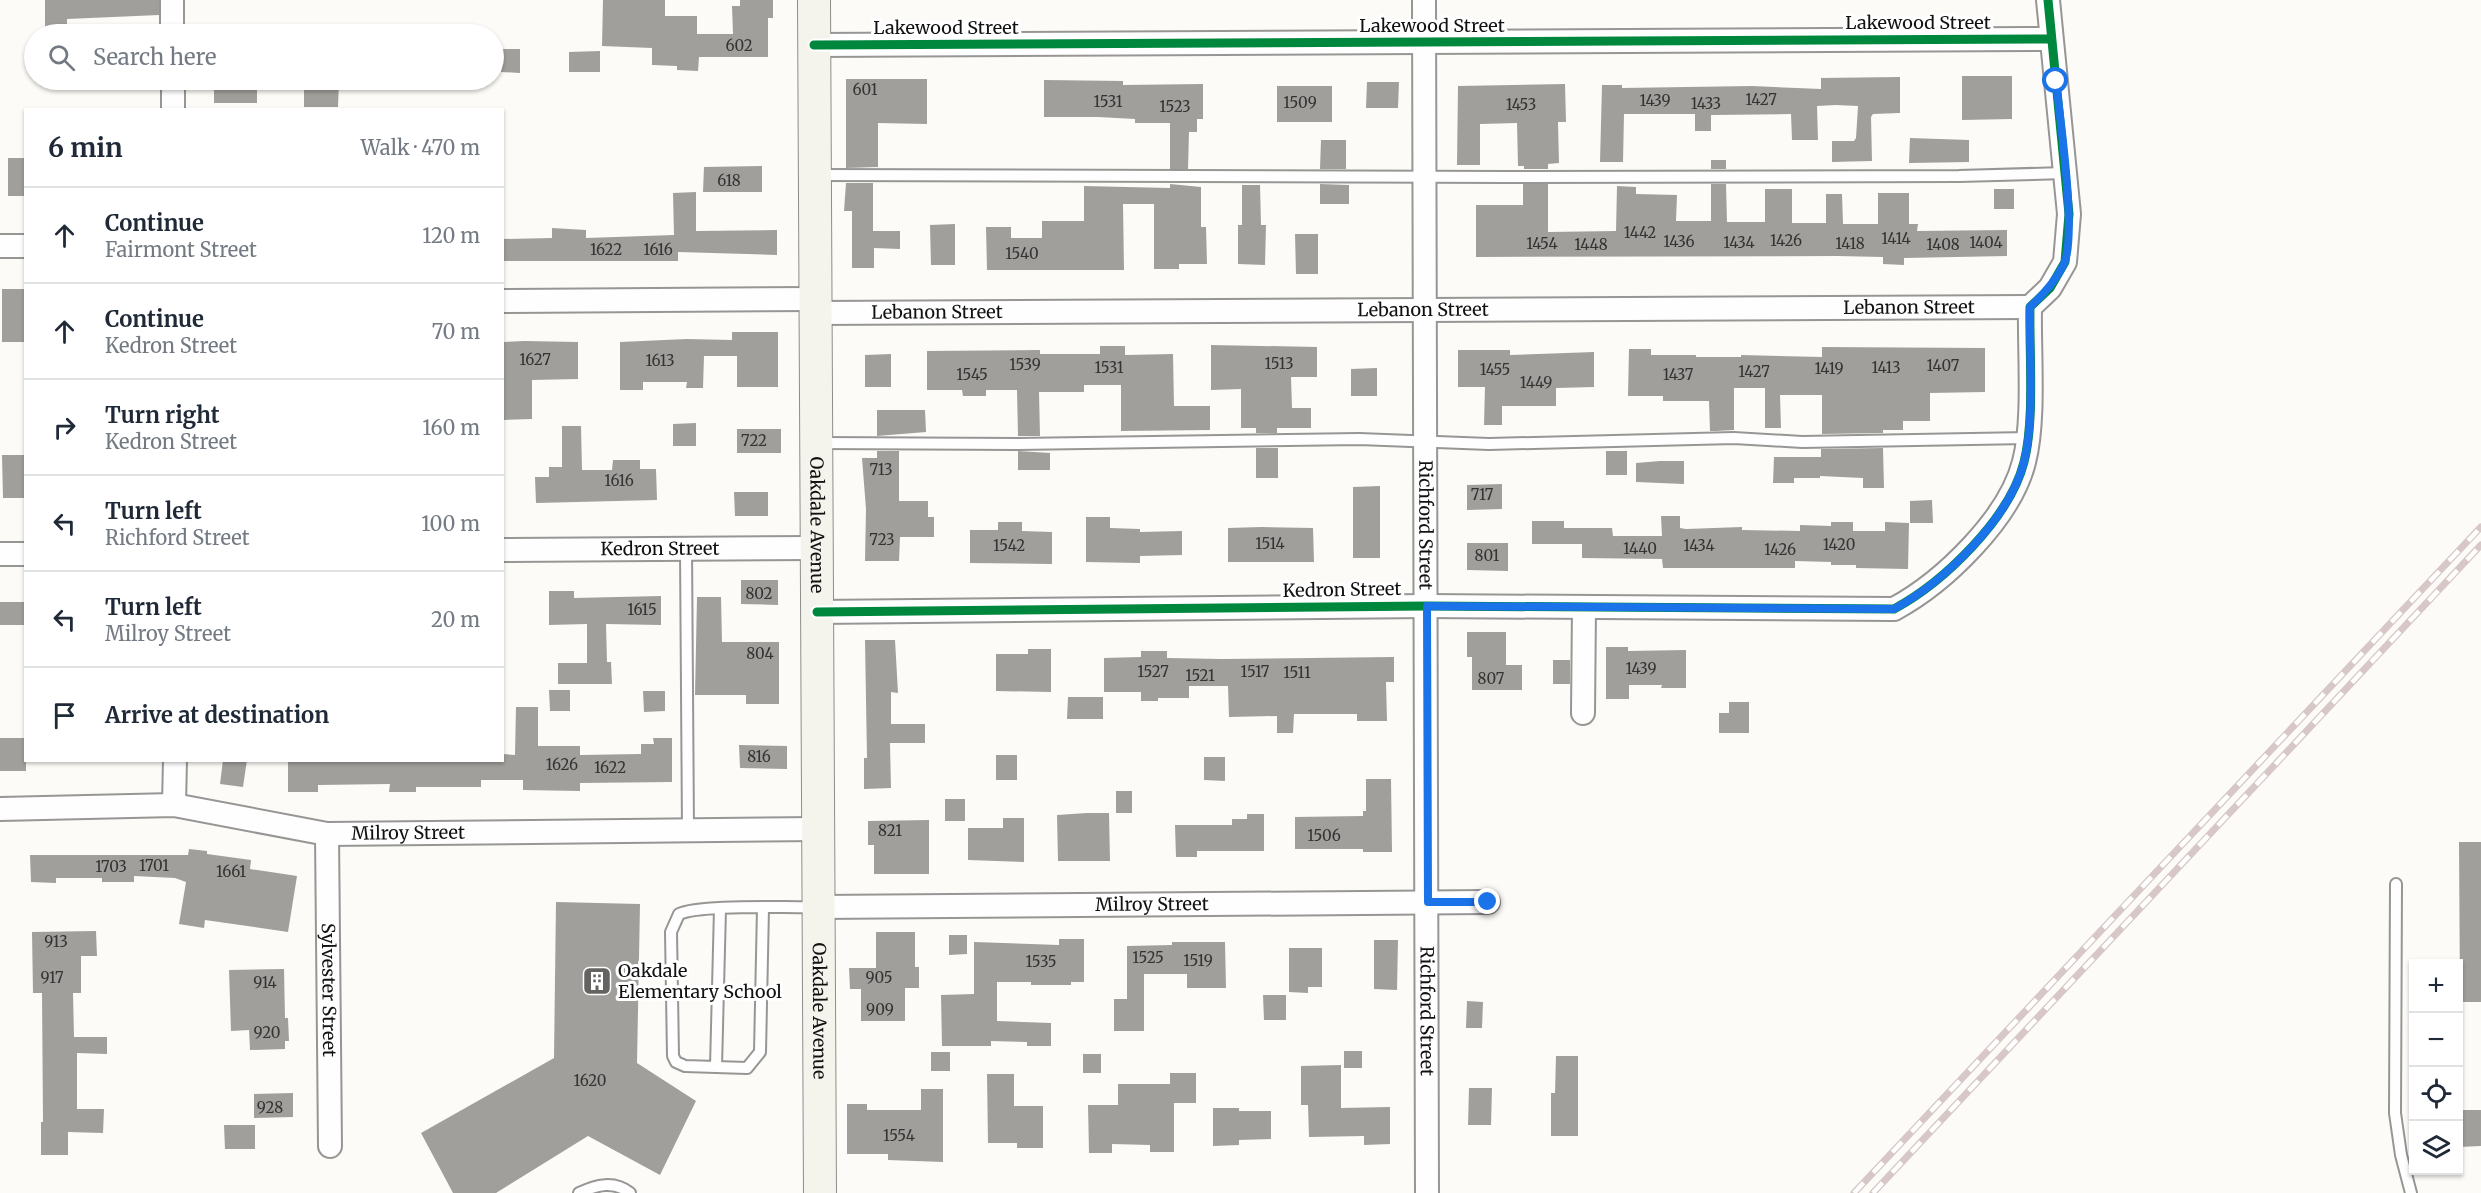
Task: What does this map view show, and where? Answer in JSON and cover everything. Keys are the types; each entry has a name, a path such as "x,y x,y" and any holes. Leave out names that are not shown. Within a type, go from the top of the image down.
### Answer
{"street":[{"path":"172,0 172,24"},
{"name":"Oakdale Avenue","path":"814,0 820,1193"},
{"name":"Richford Street","path":"1424,0 1427,1193"},
{"path":"2030,307 2050,288 2065,262 2069,214 2050,39 2048,0"},
{"name":"Lakewood Street","path":"814,45 2050,39"},
{"path":"173,90 173,108"},
{"path":"0,246 24,246"},
{"name":"Lebanon Street","path":"504,301 815,306 1426,309 2030,307"},
{"name":"Kedron Street","path":"817,612 1427,606 1894,609 1916,597 1932,584 1973,545 2008,502 2024,463 2028,438 2030,307"},
{"name":"Kedron Street","path":"504,550 816,548"},
{"path":"0,554 24,554"},
{"path":"1583,713 1584,607"},
{"path":"174,805 175,762"},
{"name":"Milroy Street","path":"0,809 174,805 327,834 818,829"},
{"name":"Sylvester Street","path":"327,834 330,1146"},
{"name":"Milroy Street","path":"818,907 1488,902"}],"lane":[{"path":"815,175 1959,176 2065,172"},
{"path":"816,443 1017,444 1359,439 1489,444 1734,438 1802,442 2028,438"},
{"path":"686,549 688,830"},
{"path":"2396,884 2395,1113 2401,1155 2411,1193"},
{"path":"763,908 760,1052 747,1068 685,1066 676,1062 673,1056 671,932 679,914 687,910 763,908 818,907"},
{"path":"716,1067 720,909"},
{"path":"579,1193 605,1185 616,1185 630,1193"}],"building":[{"path":"45,0 159,0 159,15 67,19 67,24 45,24"},
{"path":"603,0 665,0 665,16 697,16 697,34 733,34 732,6 740,6 740,0 773,0 773,18 768,18 768,57 699,57 698,71 677,70 677,66 652,65 652,48 602,46"},
{"path":"504,49 520,49 520,73 504,72"},
{"path":"600,51 600,72 569,72 569,52"},
{"path":"1962,76 2012,76 2012,119 1962,120"},
{"path":"1900,77 1900,113 1873,114 1871,117 1872,161 1832,162 1832,141 1854,141 1856,138 1858,106 1836,105 1817,106 1818,140 1792,140 1791,114 1711,115 1711,131 1695,131 1695,114 1624,114 1623,162 1600,162 1602,85 1622,85 1622,88 1752,86 1821,89 1821,78"},
{"path":"846,79 927,79 927,124 878,123 878,167 846,168"},
{"path":"1044,80 1123,81 1123,85 1203,84 1203,119 1197,119 1197,132 1189,132 1188,169 1170,169 1170,123 1135,123 1135,119 1098,117 1044,117"},
{"path":"1367,82 1399,82 1398,108 1366,108"},
{"path":"1565,84 1566,122 1558,122 1559,163 1548,164 1548,169 1524,169 1524,166 1518,166 1517,123 1480,124 1480,165 1457,165 1458,86"},
{"path":"1277,86 1332,86 1332,122 1277,122"},
{"path":"214,90 257,90 257,103 214,103"},
{"path":"304,90 339,90 338,107 304,107"},
{"path":"1910,138 1969,140 1969,162 1909,163"},
{"path":"1321,140 1346,140 1346,169 1320,169"},
{"path":"8,158 24,158 24,196 8,196"},
{"path":"1711,160 1726,160 1726,169 1711,169"},
{"path":"762,166 762,192 703,192 704,167"},
{"path":"846,183 873,183 873,231 900,231 900,249 874,248 874,268 852,268 852,211 844,211"},
{"path":"1170,184 1201,187 1201,227 1206,227 1207,264 1179,264 1179,269 1154,269 1154,204 1123,204 1124,270 987,270 986,227 1011,227 1011,238 1042,238 1042,221 1084,221 1084,186 1170,188"},
{"path":"1320,184 1349,185 1349,204 1320,204"},
{"path":"1523,184 1548,184 1548,232 1616,231 1617,186 1636,187 1636,194 1677,195 1676,221 1711,221 1711,184 1726,184 1727,222 1765,222 1765,189 1792,189 1792,223 1826,223 1826,194 1842,194 1843,224 1878,224 1878,193 1909,193 1909,224 1918,224 1917,231 2007,230 2007,256 1904,258 1904,265 1883,264 1883,257 1837,256 1476,257 1476,205 1523,205"},
{"path":"1242,185 1260,185 1261,225 1266,225 1265,265 1238,264 1238,225 1242,225"},
{"path":"1994,189 2014,189 2014,209 1994,209"},
{"path":"696,192 696,231 777,230 777,255 678,252 678,261 504,261 504,239 552,238 552,228 586,230 586,238 674,235 673,193"},
{"path":"955,224 955,265 931,265 930,225"},
{"path":"1295,234 1318,234 1318,274 1296,274"},
{"path":"2,289 24,289 24,342 2,342"},
{"path":"732,332 778,332 778,387 737,387 737,356 704,356 703,388 686,388 687,382 643,382 643,390 620,390 620,342 687,339 732,340"},
{"path":"504,342 578,342 578,379 532,380 532,419 504,420"},
{"path":"1211,345 1317,347 1317,377 1291,377 1292,408 1311,408 1311,428 1277,428 1277,433 1256,433 1256,428 1241,428 1241,389 1211,390"},
{"path":"1100,346 1125,346 1125,355 1173,354 1174,406 1210,406 1210,430 1121,431 1121,385 1084,385 1084,392 1039,392 1040,436 1018,436 1017,390 986,390 986,396 963,396 962,390 927,390 927,351 1040,350 1040,354 1100,354"},
{"path":"1822,347 1985,348 1985,392 1930,393 1930,421 1903,421 1903,430 1883,430 1883,433 1822,434 1822,395 1780,395 1781,428 1765,428 1765,388 1734,388 1734,430 1716,431 1710,431 1709,401 1663,401 1663,396 1628,396 1629,349 1651,349 1651,355 1696,355 1696,357 1741,357 1741,355 1822,357"},
{"path":"1458,350 1510,350 1510,355 1594,352 1594,387 1556,388 1556,406 1502,406 1502,425 1484,425 1485,387 1458,387"},
{"path":"891,354 891,387 865,387 865,355"},
{"path":"1377,368 1377,396 1351,396 1351,369"},
{"path":"877,410 925,410 926,432 877,436"},
{"path":"696,423 696,446 673,446 673,424"},
{"path":"562,426 581,426 582,470 612,470 613,460 640,460 640,469 656,469 657,500 536,503 535,477 549,477 549,467 562,467"},
{"path":"737,429 781,429 781,453 737,453"},
{"path":"1256,448 1278,448 1278,478 1256,478"},
{"path":"1883,448 1884,488 1863,488 1863,478 1820,476 1820,478 1794,478 1794,483 1773,483 1774,457 1821,457 1821,449"},
{"path":"877,451 899,451 899,501 928,501 928,517 934,517 934,537 900,537 899,561 865,561 866,509 862,458 877,458"},
{"path":"1018,451 1050,453 1050,470 1018,470"},
{"path":"1606,451 1627,451 1627,475 1606,475"},
{"path":"2,455 24,455 24,498 3,498"},
{"path":"1684,461 1684,484 1636,482 1636,463"},
{"path":"1502,484 1502,509 1467,510 1467,485"},
{"path":"1380,486 1380,558 1353,558 1353,487"},
{"path":"734,492 768,492 768,516 735,516"},
{"path":"1932,500 1933,523 1910,523 1910,501"},
{"path":"1661,516 1680,516 1680,528 1686,529 1742,527 1742,530 1800,531 1800,525 1831,526 1831,522 1853,522 1853,531 1885,531 1885,522 1909,523 1908,569 1856,568 1856,565 1831,565 1831,562 1795,561 1795,568 1663,568 1662,559 1582,558 1582,544 1532,544 1532,521 1564,521 1564,528 1612,528 1613,536 1662,536"},
{"path":"1086,517 1110,517 1110,528 1140,529 1140,532 1182,531 1182,555 1140,556 1140,563 1086,562"},
{"path":"998,522 1022,522 1022,531 1052,532 1052,564 970,563 970,530 998,530"},
{"path":"1228,528 1313,528 1314,562 1228,562"},
{"path":"1467,543 1508,543 1508,571 1467,570"},
{"path":"741,580 778,580 778,605 741,604"},
{"path":"549,591 574,591 574,598 661,596 661,625 606,624 607,662 611,662 612,684 558,684 558,663 587,663 587,624 549,625"},
{"path":"697,597 721,597 722,642 779,642 779,704 746,704 746,695 695,695"},
{"path":"0,602 24,602 24,625 0,625"},
{"path":"1467,632 1506,632 1506,665 1522,665 1522,690 1472,690 1472,657 1467,657"},
{"path":"865,640 895,640 898,693 891,692 891,724 925,724 925,743 890,743 891,788 864,789 864,758 867,758"},
{"path":"1606,647 1628,647 1628,651 1686,650 1686,688 1629,685 1629,699 1606,699"},
{"path":"1028,649 1051,649 1051,692 996,691 996,654 1028,654"},
{"path":"1141,651 1167,651 1167,658 1394,657 1394,682 1386,682 1387,721 1357,721 1357,714 1294,714 1293,733 1277,733 1277,716 1229,717 1228,686 1189,686 1189,698 1158,698 1158,701 1141,701 1141,692 1104,692 1104,658 1141,657"},
{"path":"1553,660 1570,660 1570,684 1553,684"},
{"path":"549,690 570,690 570,711 550,711"},
{"path":"643,691 665,691 665,711 644,712"},
{"path":"1068,697 1103,697 1103,719 1067,719"},
{"path":"1729,702 1749,702 1749,733 1719,733 1719,713 1729,713"},
{"path":"516,707 538,707 538,746 580,746 580,755 641,754 641,744 654,744 653,738 672,738 672,782 580,783 580,791 523,790 523,780 481,780 481,787 416,787 416,792 389,792 390,784 318,785 318,792 288,792 288,762 504,762 504,754 515,755"},
{"path":"0,738 24,738 26,771 0,771"},
{"path":"739,745 787,746 787,769 740,768"},
{"path":"996,755 1017,755 1017,780 996,780"},
{"path":"1204,757 1225,757 1225,781 1204,780"},
{"path":"223,762 247,762 243,787 220,784"},
{"path":"1366,779 1391,779 1392,852 1363,852 1363,849 1295,849 1295,817 1363,816 1363,811 1366,811"},
{"path":"1116,791 1132,791 1132,813 1116,813"},
{"path":"945,799 965,799 965,821 945,821"},
{"path":"1109,813 1110,861 1058,861 1057,815"},
{"path":"1247,814 1264,814 1264,851 1197,851 1197,857 1176,857 1175,825 1232,825 1232,819 1247,819"},
{"path":"1003,818 1024,818 1024,862 968,860 968,828 1003,828"},
{"path":"929,820 929,874 874,874 874,845 868,845 868,821"},
{"path":"2459,842 2481,842 2481,1002 2463,1002 2463,959 2460,959"},
{"path":"189,849 251,860 250,869 297,876 288,932 205,920 204,928 179,924 186,882 175,878 134,876 134,882 102,882 102,878 56,878 56,883 31,882 30,855 188,855"},
{"name":"Oakdale Elementary School","path":"556,902 640,904 637,1063 696,1101 660,1175 588,1136 496,1193 453,1193 421,1133 554,1058"},
{"path":"96,931 97,956 81,956 81,993 73,993 74,1037 107,1037 107,1054 77,1053 77,1109 104,1109 103,1133 68,1132 68,1155 41,1155 42,993 33,993 32,932"},
{"path":"876,932 915,932 915,967 919,967 919,988 905,988 905,1021 861,1021 861,989 850,989 849,968 876,968"},
{"path":"949,935 967,935 967,954 949,955"},
{"path":"1059,939 1084,939 1084,982 1071,982 1071,985 1031,985 1031,982 997,982 997,1021 1051,1023 1051,1046 1027,1046 1027,1042 991,1041 991,1046 942,1046 941,995 974,994 974,942 1059,945"},
{"path":"1374,940 1398,940 1397,990 1374,989"},
{"path":"1172,942 1225,942 1226,988 1187,988 1187,974 1144,974 1144,1031 1114,1031 1114,999 1127,999 1127,946 1172,945"},
{"path":"1289,948 1322,948 1322,987 1308,987 1308,993 1289,992"},
{"path":"284,969 285,1018 288,1018 289,1041 285,1041 285,1049 250,1050 249,1030 231,1031 229,970"},
{"path":"1263,995 1286,995 1286,1020 1264,1020"},
{"path":"1467,1001 1483,1002 1482,1028 1466,1028"},
{"path":"1344,1051 1362,1051 1362,1068 1344,1068"},
{"path":"931,1052 950,1052 950,1071 931,1071"},
{"path":"1083,1054 1101,1054 1101,1073 1083,1073"},
{"path":"1556,1056 1578,1056 1578,1136 1551,1136 1551,1093 1555,1093"},
{"path":"1341,1065 1341,1108 1390,1107 1390,1144 1364,1145 1364,1136 1309,1137 1308,1105 1301,1105 1301,1066"},
{"path":"1170,1073 1196,1073 1196,1103 1174,1103 1174,1152 1150,1152 1150,1145 1112,1144 1112,1153 1089,1153 1088,1105 1118,1105 1118,1084 1170,1084"},
{"path":"987,1074 1014,1074 1014,1106 1043,1106 1043,1148 1017,1148 1017,1143 988,1143"},
{"path":"1469,1088 1492,1088 1491,1125 1468,1125"},
{"path":"921,1089 943,1089 943,1162 888,1160 888,1154 847,1154 847,1104 867,1104 867,1110 921,1110"},
{"path":"293,1093 293,1117 254,1118 254,1094"},
{"path":"1213,1108 1271,1111 1271,1139 1239,1140 1239,1145 1213,1146"},
{"path":"2463,1110 2481,1110 2481,1146 2463,1147"},
{"path":"224,1125 255,1125 255,1149 225,1149"}],"railway":[{"path":"1854,1193 2481,527"},
{"path":"1873,1193 2481,545"}],"cycle path":[{"path":"817,612 1427,606 1894,609 1933,583 1973,546 2005,505 2024,462 2030,406 2030,307 2050,288 2065,262 2069,214 2048,0"},
{"path":"814,45 2050,39"}],"place":[{"name":"Oakdale Elementary School","path":"597,981"}],"route":[{"path":"1488,902 1428,902 1427,606 1894,609 1916,597 1932,584 1973,545 2008,502 2024,463 2028,438 2030,307 2050,288 2065,262 2069,214 2056,81"}]}
